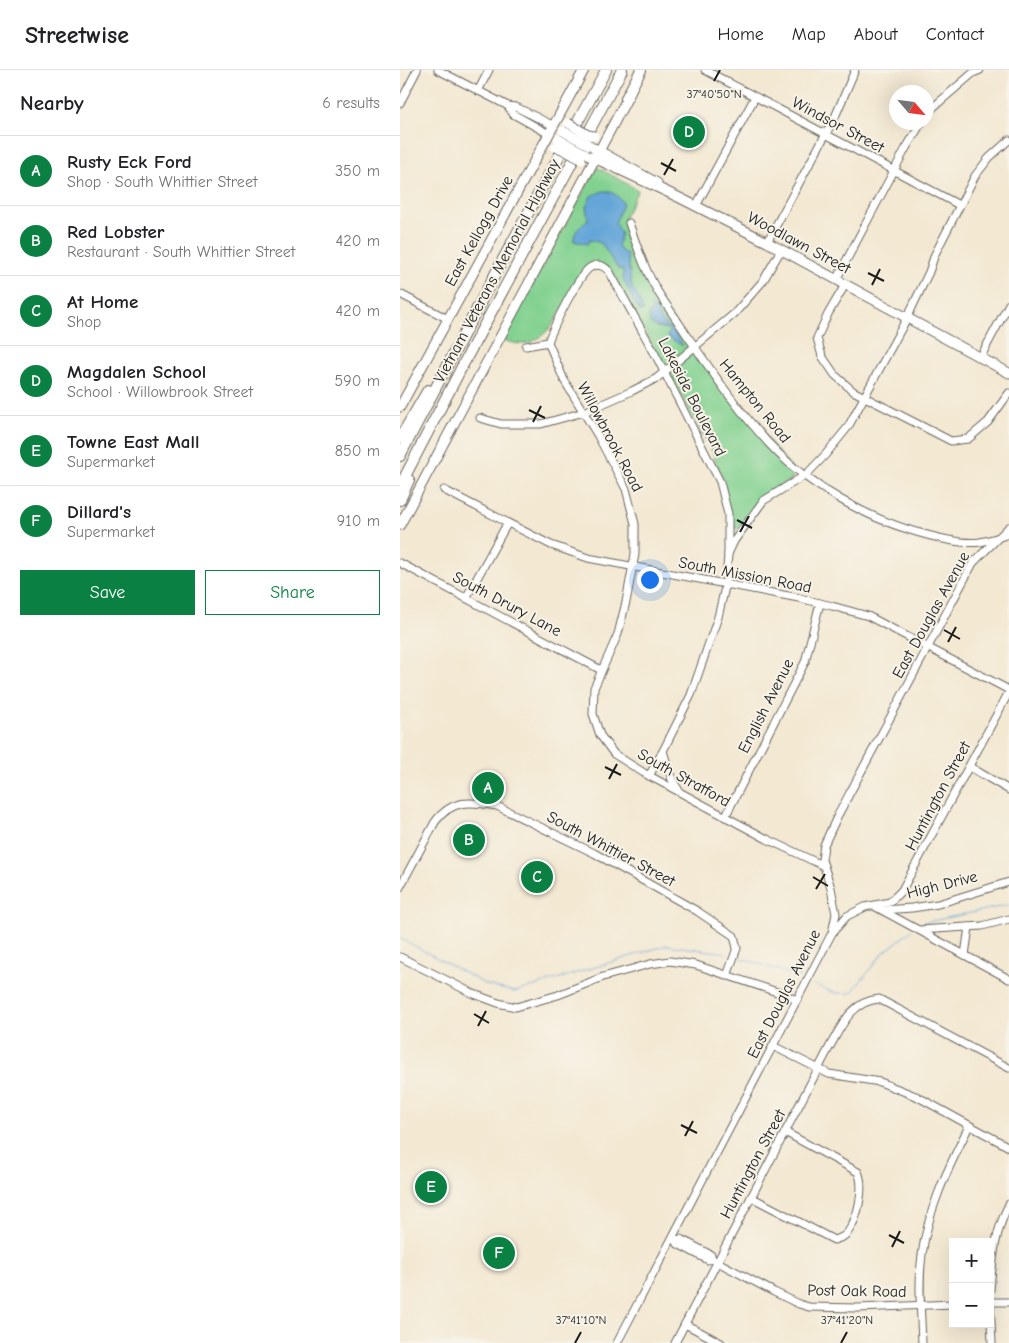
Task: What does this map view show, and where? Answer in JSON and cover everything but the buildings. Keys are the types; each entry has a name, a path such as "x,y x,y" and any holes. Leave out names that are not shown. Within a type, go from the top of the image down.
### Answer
{"highway":[{"name":"Vietnam Veterans Memorial Highway","path":"400,456 606,70"},
{"name":"Vietnam Veterans Memorial Highway","path":"400,486 467,357 622,70"},
{"path":"626,98 642,70"},
{"path":"400,438 502,262"},
{"path":"400,500 467,357"}],"main road":[{"name":"East Kellogg Drive","path":"400,407 584,70"},
{"path":"400,525 626,98"},
{"path":"565,105 560,148 584,152 584,177"},
{"path":"538,154 561,135 594,136 602,134 611,127"},
{"name":"Woodlawn Street","path":"552,130 584,152 597,155 766,242 1009,373"}],"street":[{"path":"400,103 417,70"},
{"name":"Woodlawn Street","path":"438,70 508,106 516,106 552,130"},
{"path":"478,91 489,70"},
{"name":"Windsor Street","path":"705,70 959,205"},
{"path":"766,242 825,134 855,70"},
{"path":"934,107 966,79 980,70"},
{"path":"696,206 755,97"},
{"path":"836,280 917,130"},
{"path":"728,554 734,541 763,501 804,475 843,434 907,318 959,205 975,176 988,158 1009,140"},
{"name":"Hampton Road","path":"629,224 641,259 655,288 694,346 754,427 780,455 804,475 852,506 898,527 939,538 962,541 978,542 1009,534"},
{"path":"480,418 500,424 542,424 584,412 657,378 734,314 763,281 781,250"},
{"name":"Lakeside Boulevard","path":"548,342 553,329 588,268 593,265 600,265 609,271 664,372 720,482 728,514 726,584 718,617 692,695 649,776"},
{"path":"845,285 817,338 822,356 835,375 853,391 951,442 968,439 988,422 1009,393"},
{"path":"400,294 448,319"},
{"path":"980,358 1009,304"},
{"path":"526,346 548,342"},
{"name":"Willowbrook Road","path":"548,342 564,380 584,412 626,489 635,524 634,554 626,602 618,634 601,670"},
{"name":"South Mission Road","path":"444,490 551,546 588,558 820,603 868,616 1009,691"},
{"path":"466,598 507,524"},
{"name":"East Douglas Avenue","path":"617,1343 674,1239 832,933 836,914 822,860 824,845 838,815 973,563 1009,527"},
{"name":"South Drury Lane","path":"400,563 601,670"},
{"name":"English Avenue","path":"725,817 805,662 820,603"},
{"name":"South Stratford","path":"601,670 594,688 592,706 600,735 614,754 649,776 725,817 824,866"},
{"name":"Huntington Street","path":"832,933 847,916 865,907 890,902 902,890 970,767 1009,691"},
{"path":"663,751 672,780 681,792"},
{"path":"970,767 1009,790"},
{"name":"South Whittier Street","path":"400,887 435,822 446,810 460,803 481,803 496,806 594,853 697,912 734,936 737,948 727,976"},
{"name":"High Drive","path":"881,910 938,904 1009,882"},
{"path":"874,906 1009,979"},
{"path":"919,930 969,927 1009,920"},
{"path":"965,955 969,927"},
{"path":"400,957 474,994 498,1004 516,1007 558,995 603,977 650,964 670,961 696,965 797,1000"},
{"name":"Huntington Street","path":"675,1343 715,1261 850,1013 861,1004 879,999 1009,1068"},
{"path":"772,1046 829,1074 880,1082 918,1097 1009,1147"},
{"path":"922,1343 922,1255 930,1218 944,1177 970,1126"},
{"path":"751,1197 834,1240 847,1234 854,1221 862,1185 858,1172 785,1132"},
{"path":"991,1283 994,1246 1002,1218 1009,1204"},
{"name":"Post Oak Road","path":"674,1239 678,1244 708,1260 715,1261 799,1304 858,1308 949,1304"},
{"path":"994,1302 1009,1302"},
{"path":"685,1324 721,1343"},
{"path":"991,1328 992,1343"}],"green space":[{"path":"597,167 638,190 624,218 627,234 633,251 650,284 690,345 669,365 663,364 611,270 592,263 582,272 561,312 541,336 522,344 503,340"},
{"path":"693,352 696,353 793,470 792,479 769,492 737,529 731,526 723,482 712,451 670,375 671,370"}],"water":[{"path":"603,191 615,194 623,204 615,223 621,234 618,245 621,251 627,254 632,288 644,312 639,310 632,299 623,279 623,270 618,269 601,243 590,240 587,244 574,241 576,232 588,220 586,207 591,196"},
{"path":"652,307 657,309 660,319 675,333 683,346 668,337 669,329 656,327 650,323 648,313 651,313"}],"waterway":[{"path":"918,926 922,923 1009,905"},
{"path":"813,984 836,993 851,993 883,953 912,930"},
{"path":"400,938 487,985 515,992 667,945 726,953"},
{"path":"741,958 800,977"}],"place":[{"name":"Magdalen School","path":"689,132"},
{"name":"Rusty Eck Ford","path":"488,788"},
{"name":"Red Lobster","path":"469,840"},
{"name":"At Home","path":"537,877"},
{"name":"Towne East Mall","path":"431,1187"},
{"name":"Dillard's","path":"499,1253"}]}
